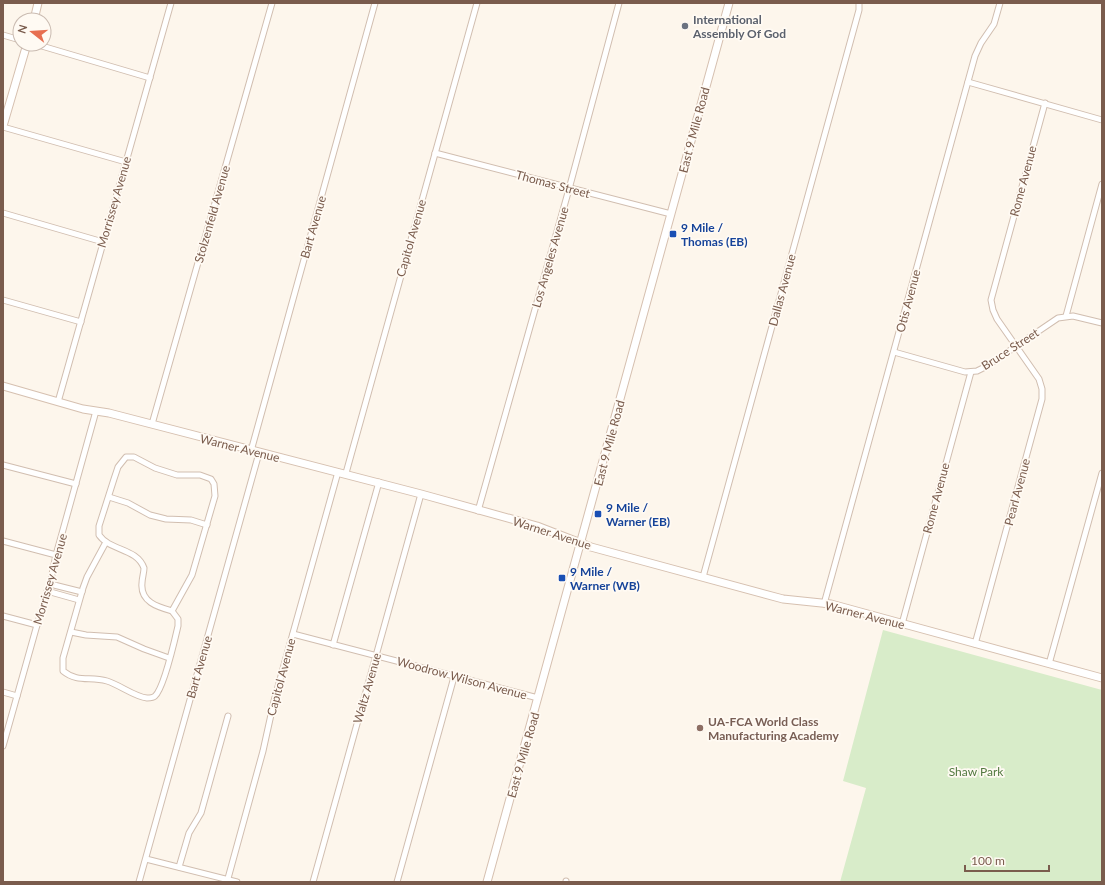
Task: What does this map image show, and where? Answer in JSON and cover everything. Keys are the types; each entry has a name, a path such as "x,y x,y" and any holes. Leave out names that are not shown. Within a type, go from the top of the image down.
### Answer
{"street":[{"name":"Morrissey Avenue","path":"58,402 171,3"},
{"name":"Stolzenfeld Avenue","path":"152,424 272,3"},
{"name":"Bart Avenue","path":"250,451 375,3"},
{"name":"Capitol Avenue","path":"346,474 477,3"},
{"name":"Los Angeles Avenue","path":"478,511 569,188 619,3"},
{"name":"East 9 Mile Road","path":"487,882 729,3"},
{"name":"Dallas Avenue","path":"703,577 859,10 859,3"},
{"name":"Otis Avenue","path":"824,604 968,82 978,50 994,24 1000,3"},
{"path":"52,49 150,78"},
{"path":"25,52 3,126 126,162"},
{"path":"968,82 1102,120"},
{"name":"Rome Avenue","path":"1016,346 995,314 991,300 1045,104"},
{"name":"Thomas Street","path":"435,153 671,214"},
{"path":"1102,184 1066,316 1077,316 1102,323"},
{"path":"3,213 103,242"},
{"path":"3,300 81,322"},
{"name":"Bruce Street","path":"894,352 962,371 971,372 982,369 1055,319 1066,316"},
{"name":"Pearl Avenue","path":"975,644 1042,399 1042,389 1039,379 1016,346"},
{"name":"Rome Avenue","path":"902,624 971,372"},
{"name":"Warner Avenue","path":"3,386 96,412 109,413 250,451 379,482 478,511 537,526 591,547 783,599 831,604 1102,678"},
{"name":"Morrissey Avenue","path":"3,746 50,584 56,555 96,412"},
{"name":"Bart Avenue","path":"139,882 259,453"},
{"path":"106,542 87,577 79,600 63,658 63,670 69,676 77,679 101,679 142,697 149,698 155,696 165,675 178,626 178,619 172,611 153,604 146,599 142,587 144,568 137,557 106,542 99,535 99,526 118,467 126,457 134,457 155,468 177,475 200,475 211,479 214,484 215,496 192,575 172,611"},
{"path":"3,465 76,484"},
{"name":"Capitol Avenue","path":"227,881 265,745 274,700 338,472"},
{"path":"1049,664 1102,472"},
{"path":"333,645 379,482"},
{"name":"Waltz Avenue","path":"313,882 421,494"},
{"path":"109,496 128,503 150,515 159,518 191,520 207,525"},
{"path":"3,541 56,555"},
{"path":"50,584 82,592"},
{"path":"47,591 79,600"},
{"path":"3,616 37,625"},
{"path":"70,632 86,635 118,637 169,658"},
{"name":"Woodrow Wilson Avenue","path":"293,634 538,698"},
{"path":"397,882 454,677"},
{"path":"3,692 17,696"},
{"path":"179,867 189,833 201,813 228,716"},
{"path":"146,858 227,881 237,882"}],"green space":[{"name":"Shaw Park","path":"883,630 1102,690 1102,882 840,882 866,788 843,781"}],"place":[{"name":"International Assembly Of God","path":"685,26"},
{"name":"9 Mile / Thomas (EB)","path":"673,234"},
{"name":"9 Mile / Warner (EB)","path":"598,514"},
{"name":"9 Mile / Warner (WB)","path":"562,578"},
{"name":"UA-FCA World Class Manufacturing Academy","path":"700,728"}]}
